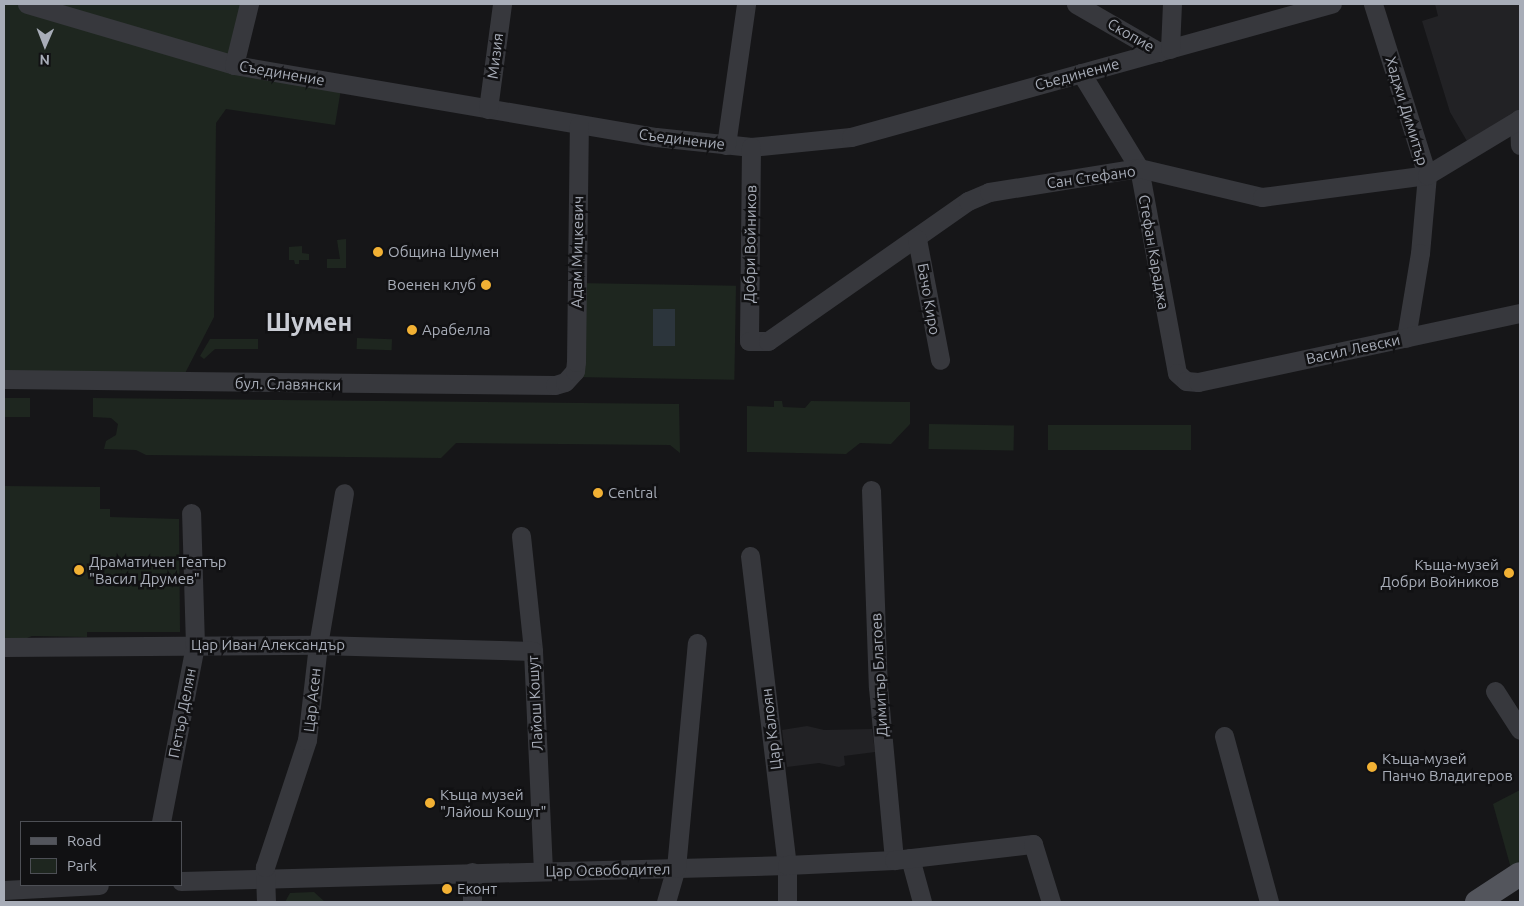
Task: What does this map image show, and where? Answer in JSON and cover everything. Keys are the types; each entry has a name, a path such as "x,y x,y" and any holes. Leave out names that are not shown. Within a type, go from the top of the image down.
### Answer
{"main road":[{"path":"1477,902 1520,874"}],"street":[{"name":"Съединение","path":"27,4 234,65 579,125 726,145 751,146 814,143 851,137 1329,4"},
{"path":"234,65 249,4"},
{"name":"Мизия","path":"488,109 502,4"},
{"path":"726,145 746,4"},
{"name":"Скопие","path":"1076,4 1165,51"},
{"path":"1165,51 1172,4"},
{"name":"Хаджи Димитър","path":"1373,4 1427,175 1420,253 1406,338"},
{"name":"Стефан Караджа","path":"1081,73 1139,168 1177,373 1186,381"},
{"path":"1520,119 1520,145"},
{"name":"Сан Стефано","path":"748,341 768,341 968,201 989,192 1139,168 1262,197 1427,175 1520,119"},
{"name":"Адам Мицкевич","path":"571,378 576,362 579,125"},
{"name":"Добри Войников","path":"748,341 751,146"},
{"name":"Бачо Киро","path":"916,239 940,360"},
{"name":"Васил Левски","path":"1186,381 1198,382 1520,313"},
{"name":"бул. Славянски","path":"4,379 555,386 571,378"},
{"name":"Димитър Благоев","path":"871,490 878,687 902,859 922,902"},
{"name":"Цар Асен","path":"266,902 265,867 307,740 318,645 344,493"},
{"name":"Петър Делян","path":"161,821 195,645 192,513"},
{"name":"Лайош Кошут","path":"521,536 532,651 543,871"},
{"name":"Цар Калоян","path":"750,556 787,865 787,902"},
{"path":"666,902 676,868 697,643"},
{"name":"Цар Иван Александър","path":"4,647 318,645 532,651"},
{"path":"1495,692 1520,730"},
{"path":"1224,736 1269,902"},
{"name":"Цар Освободител","path":"182,881 265,876 787,865 902,859 1033,844 1051,902"},
{"path":"472,872 472,902"},
{"path":"4,890 80,886"}],"shaded area":[{"path":"1435,4 1520,4 1520,119 1471,148 1450,112 1422,21 1438,16"},
{"path":"653,309 675,309 675,346 653,346"},
{"path":"807,726 824,730 872,729 875,752 844,756 845,765 839,767 819,763 787,767 782,730"}],"green space":[{"path":"4,4 249,4 234,65 342,83 335,125 226,109 216,123 214,317 180,383 4,379"},
{"path":"346,239 346,268 327,268 327,259 340,259 337,240"},
{"path":"302,246 302,253 309,254 309,260 299,260 299,264 295,264 294,260 289,260 289,247"},
{"path":"576,283 736,286 734,380 574,377"},
{"path":"357,338 392,339 392,350 357,349"},
{"path":"210,339 258,339 258,349 215,349 204,359 200,356"},
{"path":"4,398 30,398 30,417 4,417"},
{"path":"93,398 679,404 680,453 670,445 456,443 441,458 146,455 136,450 104,449 106,441 116,435 118,424 111,418 93,417"},
{"path":"774,401 782,401 783,407 805,408 811,401 910,402 910,424 891,444 860,443 846,454 747,452 747,406 774,407"},
{"path":"929,424 1014,425 1014,450 929,449"},
{"path":"1048,425 1191,425 1191,450 1048,450"},
{"name":"Драматичен Театър \"Васил Друмев\"","path":"4,486 100,487 100,509 110,509 110,517 179,519 180,632 87,632 87,637 32,636 4,647"},
{"path":"1520,790 1520,874 1514,879 1493,804"},
{"path":"314,892 325,902 285,902 290,893"}],"place":[{"name":"Община Шумен","path":"378,252"},
{"name":"Военен клуб","path":"486,285"},
{"name":"Арабелла","path":"412,330"},
{"name":"Central","path":"598,493"},
{"name":"Драматичен Театър \"Васил Друмев\"","path":"79,570"},
{"name":"Къща-музей Добри Войников","path":"1509,573"},
{"name":"Къща-музей Панчо Владигеров","path":"1372,767"},
{"name":"Къща музей \"Лайош Кошут\"","path":"430,803"},
{"name":"Еконт","path":"447,889"}],"district":[{"name":"Шумен","path":"309,322"}]}
